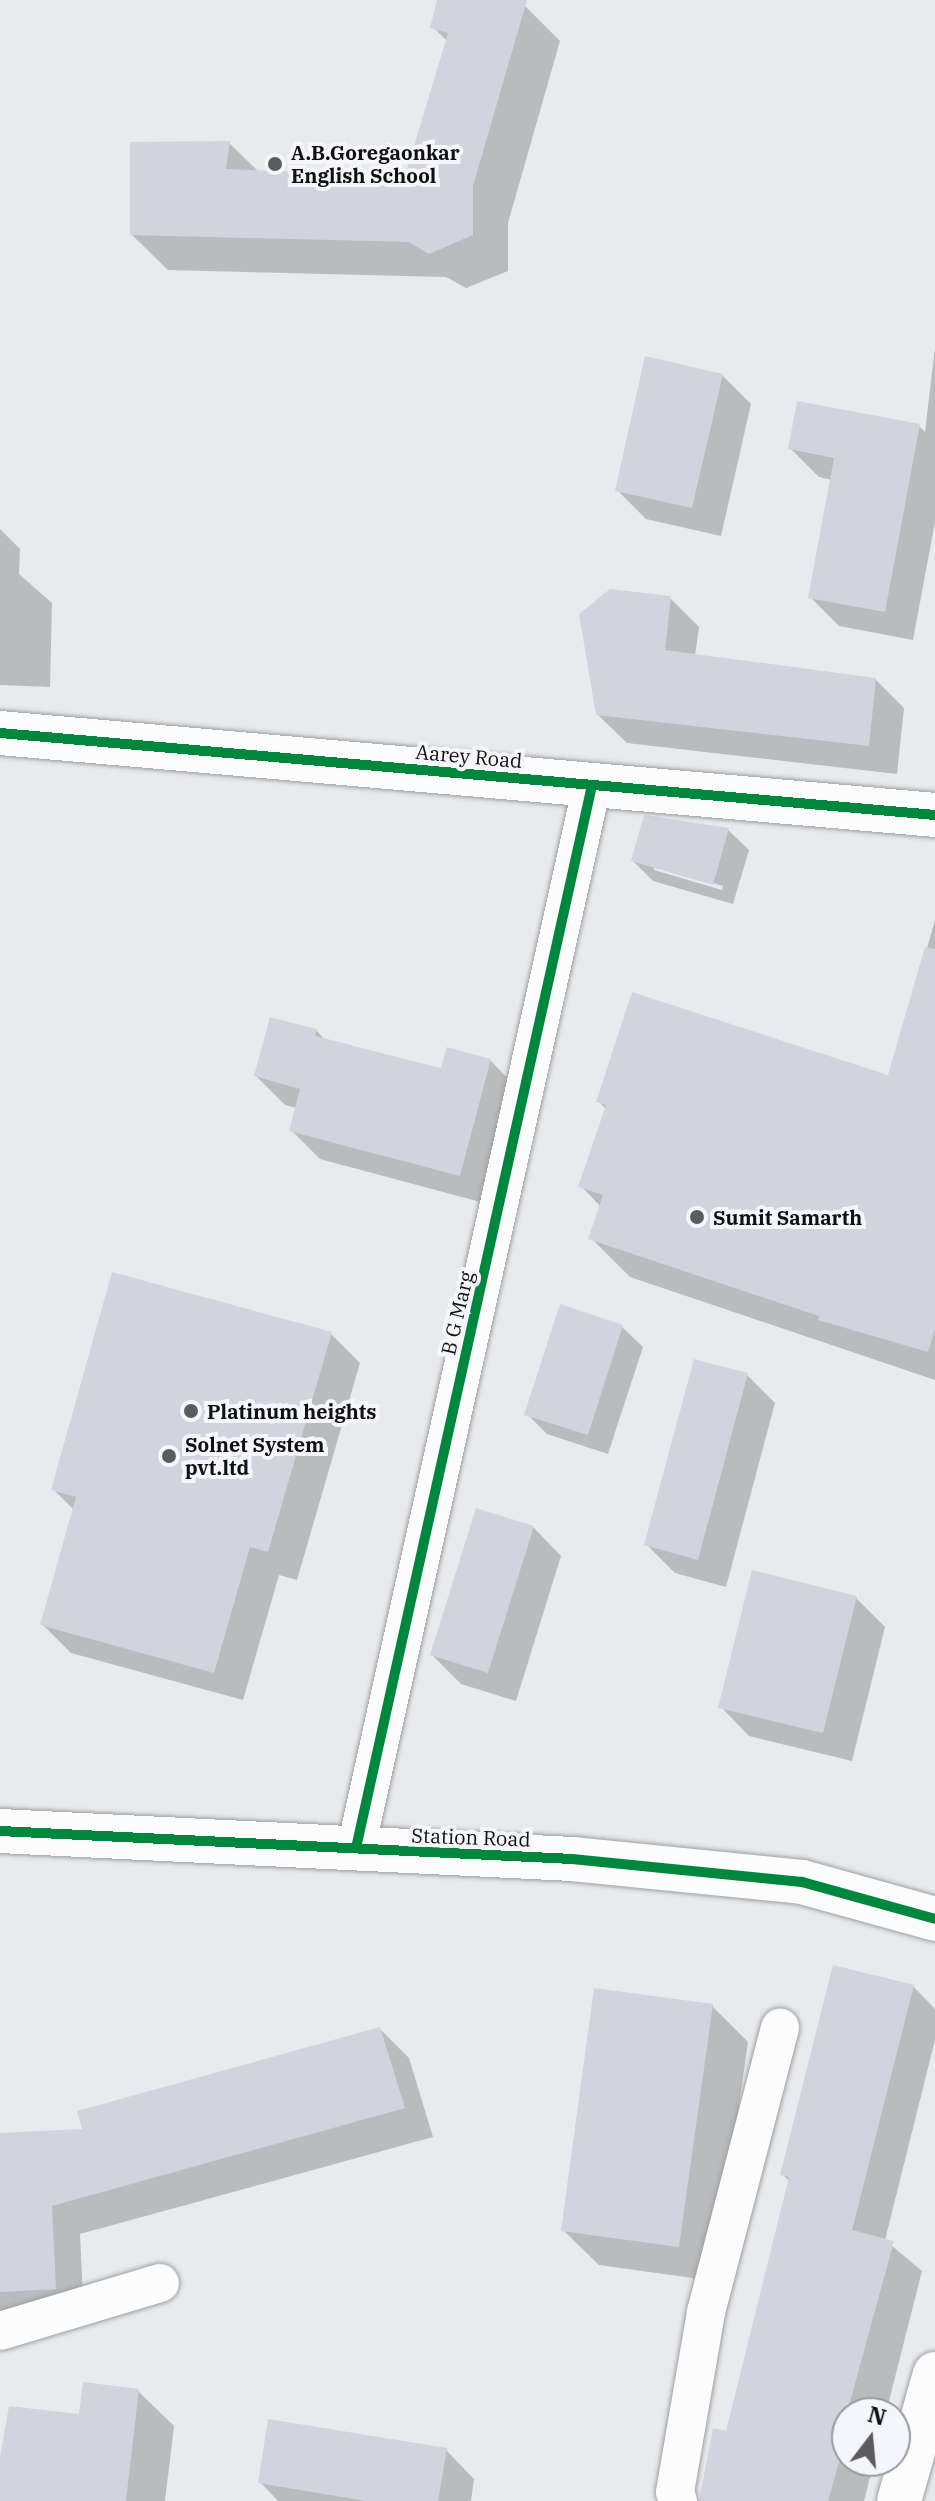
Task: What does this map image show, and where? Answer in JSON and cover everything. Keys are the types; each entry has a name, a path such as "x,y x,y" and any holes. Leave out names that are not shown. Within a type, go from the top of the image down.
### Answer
{"street":[{"name":"Aarey Road","path":"0,733 935,815"},
{"name":"B G Marg","path":"356,1848 592,785"},
{"name":"Station Road","path":"0,1831 572,1859 802,1882 935,1919"},
{"path":"678,2501 675,2492 706,2312 780,2027"},
{"path":"0,2331 160,2283"},
{"path":"899,2501 935,2374"}],"building":[{"path":"437,0 527,0 473,186 473,235 429,254 409,242 130,235 130,142 230,141 226,169 405,176 448,33 430,28"},
{"path":"645,356 723,374 692,508 615,491"},
{"path":"797,401 920,424 885,612 808,598 834,458 788,449"},
{"path":"610,589 671,596 665,650 876,678 869,746 596,715 579,614"},
{"path":"644,815 729,828 713,885 631,861"},
{"path":"925,947 935,949 935,1329 928,1352 818,1320 819,1316 588,1239 603,1195 578,1187 606,1105 596,1102 632,992 888,1075"},
{"path":"270,1017 317,1029 315,1036 441,1068 447,1047 491,1059 460,1176 289,1131 300,1089 254,1076"},
{"name":"Platinum heights","path":"112,1272 332,1332 268,1552 250,1547 214,1673 40,1625 76,1497 51,1490"},
{"path":"560,1304 623,1325 588,1435 524,1415"},
{"path":"694,1359 748,1373 698,1560 644,1545"},
{"path":"476,1508 534,1526 488,1673 430,1655"},
{"path":"752,1570 857,1596 823,1733 718,1708"},
{"path":"833,1965 914,1985 852,2230 894,2241 851,2397 831,2397 831,2477 835,2477 828,2501 699,2501 713,2428 726,2431 789,2177 780,2175"},
{"path":"594,1988 713,2004 679,2247 561,2231"},
{"path":"380,2027 405,2108 52,2206 56,2289 0,2292 0,2133 82,2129 77,2111"},
{"path":"83,2382 139,2389 126,2501 0,2501 0,2457 9,2406 79,2414"},
{"path":"268,2419 447,2448 438,2501 366,2501 258,2483"}],"cycle path":[{"path":"0,733 935,815"},
{"path":"356,1848 592,785"},
{"path":"0,1831 572,1859 802,1882 935,1919"}],"place":[{"name":"A.B.Goregaonkar English School","path":"275,164"},
{"name":"Sumit Samarth","path":"697,1217"},
{"name":"Platinum heights","path":"191,1411"},
{"name":"Solnet System pvt.ltd","path":"169,1456"}]}
